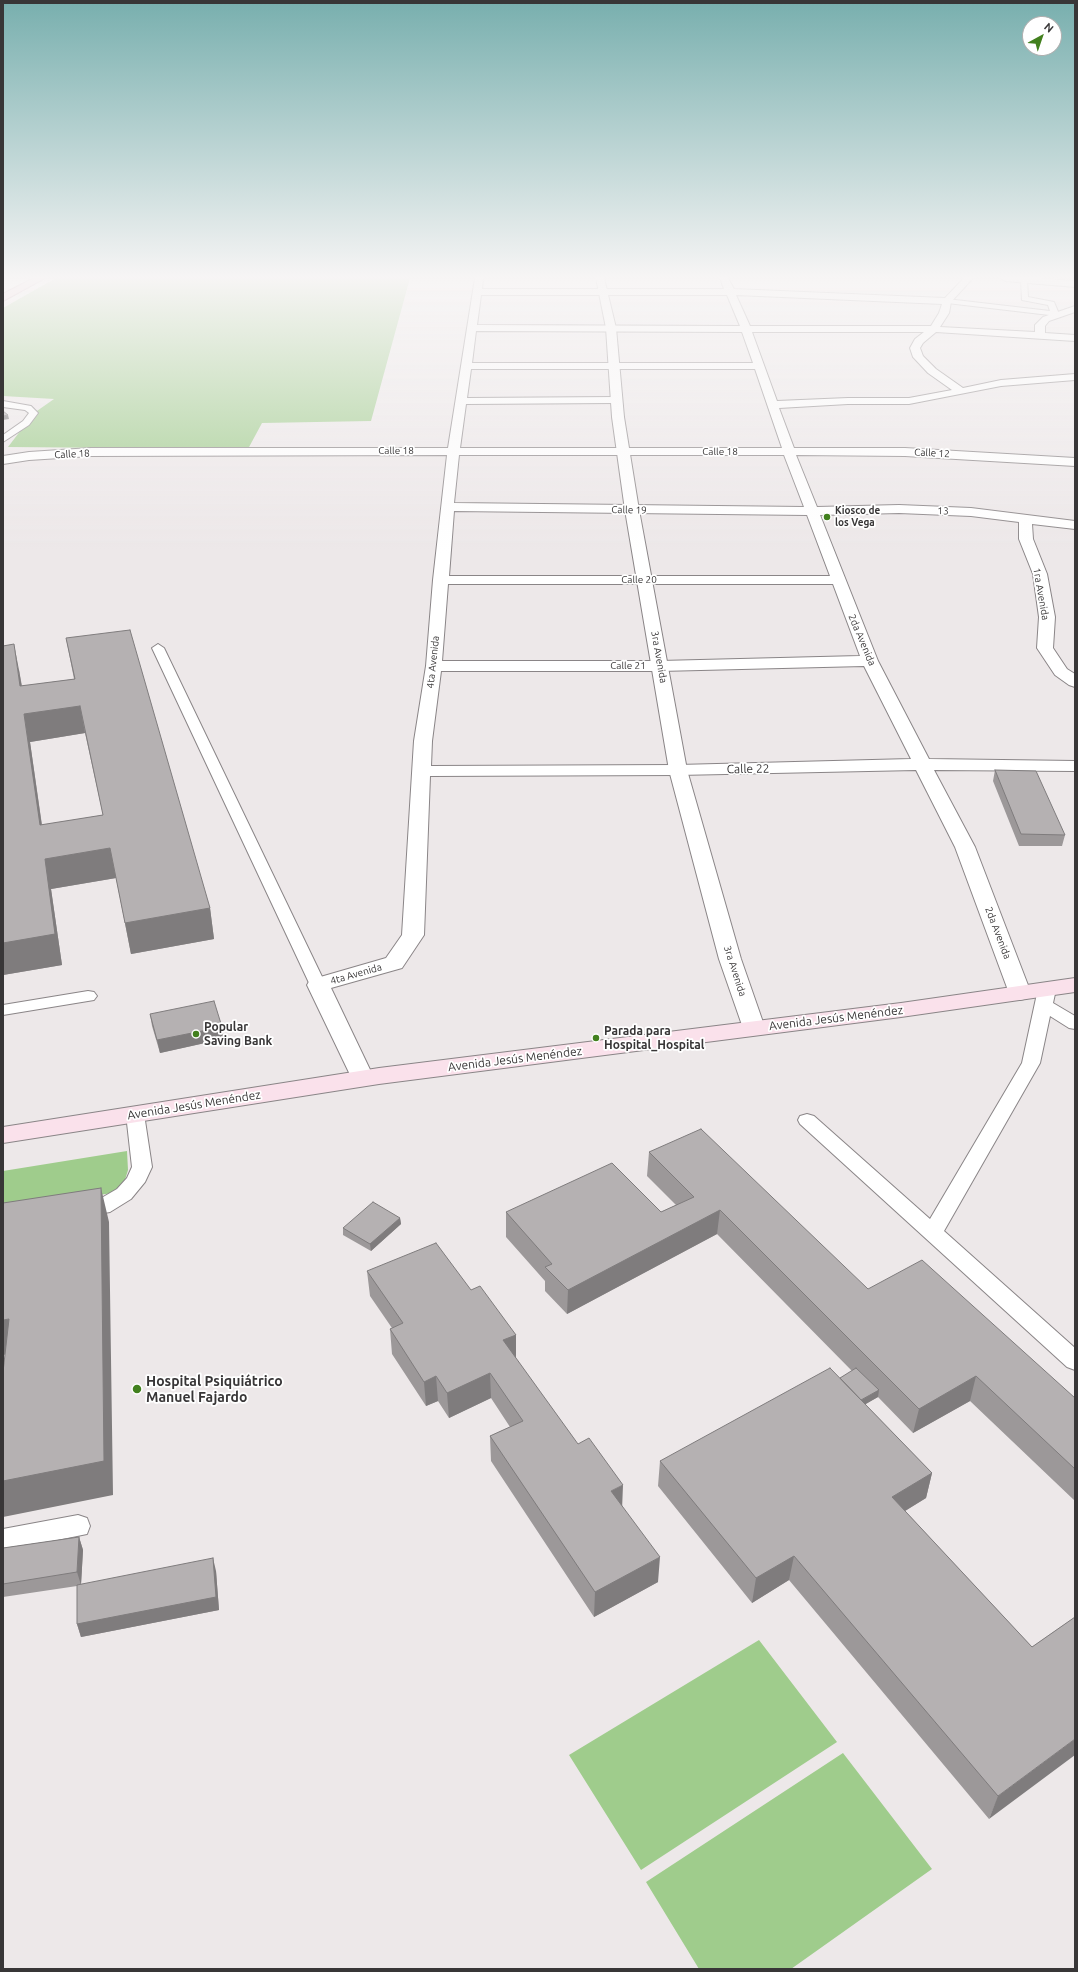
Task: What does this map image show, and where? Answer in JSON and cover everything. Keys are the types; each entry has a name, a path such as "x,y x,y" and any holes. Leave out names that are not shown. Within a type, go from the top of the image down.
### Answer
{"main road":[{"name":"Avenida Jesús Menéndez","path":"3,1135 362,1078 1020,993 1046,997 1075,985"}],"street":[{"name":"4ta Avenida","path":"318,985 394,963 413,936 423,742 434,666 440,580 453,452 465,370"},
{"name":"3ra Avenida","path":"613,370 616,400 632,510 678,770 730,960 754,1028"},
{"name":"2da Avenida","path":"759,370 837,580 870,661 965,846 1020,993"},
{"path":"931,370 960,391"},
{"path":"772,405 848,401 909,401 1001,383 1075,377"},
{"path":"461,402 616,400"},
{"name":"Calle 18","path":"3,460 30,456 91,452 789,452"},
{"name":"Calle 12","path":"789,452 905,452 1075,462"},
{"name":"Calle 19","path":"448,507 811,511"},
{"name":"13","path":"811,511 899,509 971,512 1075,525"},
{"name":"1ra Avenida","path":"1025,518 1026,539 1040,574 1047,617 1045,648 1061,672 1075,682"},
{"name":"Calle 20","path":"440,580 837,580"},
{"name":"Calle 21","path":"434,666 660,666 870,661"},
{"name":"Calle 22","path":"422,771 678,770 923,764 1075,766"},
{"path":"318,985 362,1078"}],"lane":[{"path":"3,404 28,408 34,413 26,423 3,439"},
{"path":"158,648 318,985"},
{"path":"3,1010 88,996"},
{"path":"1046,997 1075,1024"},
{"path":"933,1232 1031,1063 1046,997"},
{"path":"65,1213 103,1207 124,1194 135,1182 142,1167 135,1114"},
{"path":"807,1120 1075,1361"},
{"path":"3,1540 78,1526"}],"green space":[{"path":"3,370 385,370 371,421 262,423 248,449 8,447 34,413 54,399 3,396"},
{"path":"127,1151 128,1170 124,1183 112,1193 3,1210 3,1171"},
{"path":"759,1640 837,1742 641,1870 569,1755"},
{"path":"843,1753 932,1869 791,1969 699,1969 646,1882"}],"building":[{"path":"3,411 8,415 3,416"},
{"path":"130,630 210,908 125,923 110,848 45,859 55,934 3,943 3,646 14,644 20,686 75,679 66,638","holes":["80,706 103,815 40,825 24,714"]},
{"path":"995,770 1036,771 1065,835 1021,834"},
{"path":"214,1001 222,1027 157,1040 150,1014"},
{"path":"701,1129 868,1289 922,1260 1075,1398 1075,1469 976,1376 919,1409 720,1210 568,1290 545,1267 552,1264 506,1212 612,1163 661,1212 694,1197 649,1152"},
{"path":"101,1188 104,1461 3,1481 3,1372 9,1319 3,1320 3,1203"},
{"path":"373,1202 400,1218 370,1244 343,1228"},
{"path":"436,1243 471,1290 480,1286 516,1335 503,1340 578,1444 589,1438 623,1485 611,1491 660,1557 595,1592 490,1436 523,1421 490,1373 447,1393 436,1376 424,1382 390,1329 403,1323 367,1271"},
{"path":"830,1368 932,1473 892,1497 1032,1647 1075,1617 1075,1739 998,1796 794,1556 756,1578 660,1461"},
{"path":"856,1368 879,1390 861,1400 840,1378"},
{"path":"79,1537 77,1572 3,1584 3,1548"},
{"path":"213,1558 216,1597 77,1624 77,1585"}],"place":[{"name":"Kiosco de los Vega","path":"827,517"},
{"name":"Popular Saving Bank","path":"196,1034"},
{"name":"Parada para Hospital_Hospital","path":"596,1038"},
{"name":"Hospital Psiquiátrico Manuel Fajardo","path":"137,1389"}]}
